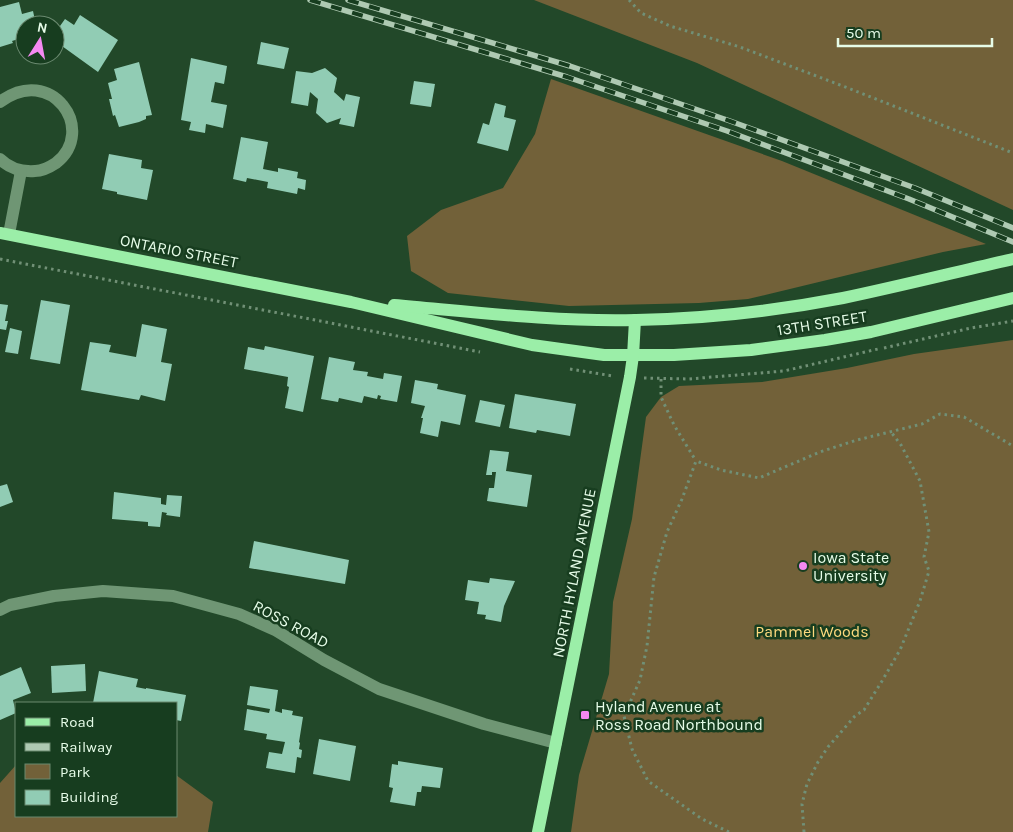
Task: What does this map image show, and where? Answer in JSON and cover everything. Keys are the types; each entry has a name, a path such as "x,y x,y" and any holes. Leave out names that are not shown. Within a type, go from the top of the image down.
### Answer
{"main road":[{"name":"ONTARIO STREET","path":"5,234 351,302 532,345 594,354 633,356"},
{"name":"13TH STREET","path":"635,320 774,310 843,298 1013,259"},
{"name":"13TH STREET","path":"633,356 751,350 826,340 871,332 1013,298"},
{"name":"ONTARIO STREET","path":"351,302 534,317 635,320"},
{"name":"NORTH HYLAND AVENUE","path":"538,832 633,356 635,320"}],"street":[{"path":"0,102 10,94 22,90 35,89 48,93 59,100 67,110 71,122 72,136 68,148 61,159 51,167 39,172 13,169 0,159"},
{"path":"5,234 22,171"},
{"name":"ROSS ROAD","path":"0,610 54,596 103,591 173,596 239,614 275,630 324,660 379,689 484,724 556,743"}],"path":[{"path":"629,0 641,13 670,26 749,51 1013,153"},
{"path":"0,260 485,353"},
{"path":"563,368 607,376"},
{"path":"656,379 661,379 661,396 674,425 696,461 721,470 759,478 820,452 857,440 922,424 940,414 964,417 1013,446"},
{"path":"804,832 802,804 807,784 828,747 855,716 864,710 900,650 920,600 929,571 924,558 929,532 920,481 901,445 891,432"},
{"path":"696,461 667,532 654,577 647,646 640,680 624,716 632,749 648,781 702,819 729,832"}],"green space":[{"path":"534,0 1013,0 1013,210 697,63"},
{"path":"551,79 782,161 986,244 943,252 748,299 699,303 569,306 448,293 411,271 407,236 441,210 503,188 535,134"},
{"name":"Pammel Woods","path":"1013,340 1013,832 571,832 579,775 609,674 613,602 632,519 646,417 661,397 679,386 762,382 847,368 914,354"},
{"path":"15,766 15,817 178,817 178,776 213,802 208,832 0,832 0,783"}],"building":[{"path":"19,2 22,14 33,11 34,15 15,15 15,40 12,41 13,43 0,47 0,7"},
{"path":"80,15 118,40 98,72 65,48 65,19 74,25"},
{"path":"261,42 289,48 284,69 257,64"},
{"path":"191,58 227,66 224,84 215,82 211,102 227,105 223,128 206,124 205,133 189,130 191,122 181,120"},
{"path":"139,62 152,115 146,116 146,119 139,122 119,127 115,115 113,116 109,99 112,99 108,83 117,80 114,69"},
{"path":"325,68 337,78 334,92 344,101 346,94 360,97 354,127 339,124 341,118 327,123 316,113 318,99 310,92 308,106 291,103 296,71 312,73"},
{"path":"414,81 435,84 431,107 410,104"},
{"path":"495,103 506,106 504,117 516,120 508,151 477,143 483,123 489,125"},
{"path":"241,137 268,142 263,169 278,172 278,168 298,172 297,178 306,180 305,190 298,188 297,194 267,188 268,182 247,178 246,182 233,179"},
{"path":"109,154 142,160 141,168 153,170 147,200 102,189"},
{"path":"41,300 70,305 60,364 30,359"},
{"path":"0,304 8,305 5,321 8,321 6,330 0,329"},
{"path":"142,324 167,329 161,362 172,364 165,401 141,395 139,400 81,390 90,342 111,345 109,352 136,357"},
{"path":"10,328 22,331 18,354 5,352"},
{"path":"265,346 314,356 303,412 285,408 289,387 287,386 288,377 244,369 248,347 264,350"},
{"path":"329,357 355,362 353,370 368,372 367,376 383,379 384,373 402,376 397,402 380,399 381,396 378,395 377,399 364,396 362,403 339,398 338,402 321,399"},
{"path":"415,380 438,384 437,389 466,395 460,425 441,421 438,437 420,433 423,418 421,418 425,406 411,403"},
{"path":"515,394 576,404 570,436 537,430 536,433 509,428"},
{"path":"480,400 505,405 500,427 475,422"},
{"path":"490,450 509,452 506,471 532,475 527,507 487,501 489,488 494,488 496,472 492,472 492,475 486,475"},
{"path":"7,484 13,502 0,507 0,486"},
{"path":"114,492 161,498 161,504 166,505 167,495 182,496 180,517 166,515 167,513 162,512 160,527 148,526 148,522 112,519"},
{"path":"254,541 349,560 345,584 249,568"},
{"path":"490,578 515,581 504,606 501,622 485,619 486,615 477,614 479,602 465,600 468,580 489,583"},
{"path":"85,664 86,691 52,693 51,666"},
{"path":"21,667 31,693 13,700 15,713 0,720 0,676"},
{"path":"99,671 138,679 136,687 186,695 181,721 178,720 178,702 93,702"},
{"path":"250,686 278,690 275,711 282,713 282,709 293,711 292,715 303,717 299,742 299,749 302,750 301,758 297,757 295,773 266,768 269,752 282,754 285,742 266,739 267,734 244,730 247,709 269,713 270,709 247,705"},
{"path":"319,739 356,746 350,781 313,774"},
{"path":"398,761 443,768 440,788 422,786 421,792 417,792 415,806 390,802 393,788 389,787 392,764 398,765"}],"railway":[{"path":"310,0 567,77 727,131 909,199 1013,242"},
{"path":"348,0 570,66 915,188 1013,228"}],"place":[{"name":"Iowa State University","path":"803,566"},
{"name":"Hyland Avenue at Ross Road Northbound","path":"585,715"}]}
